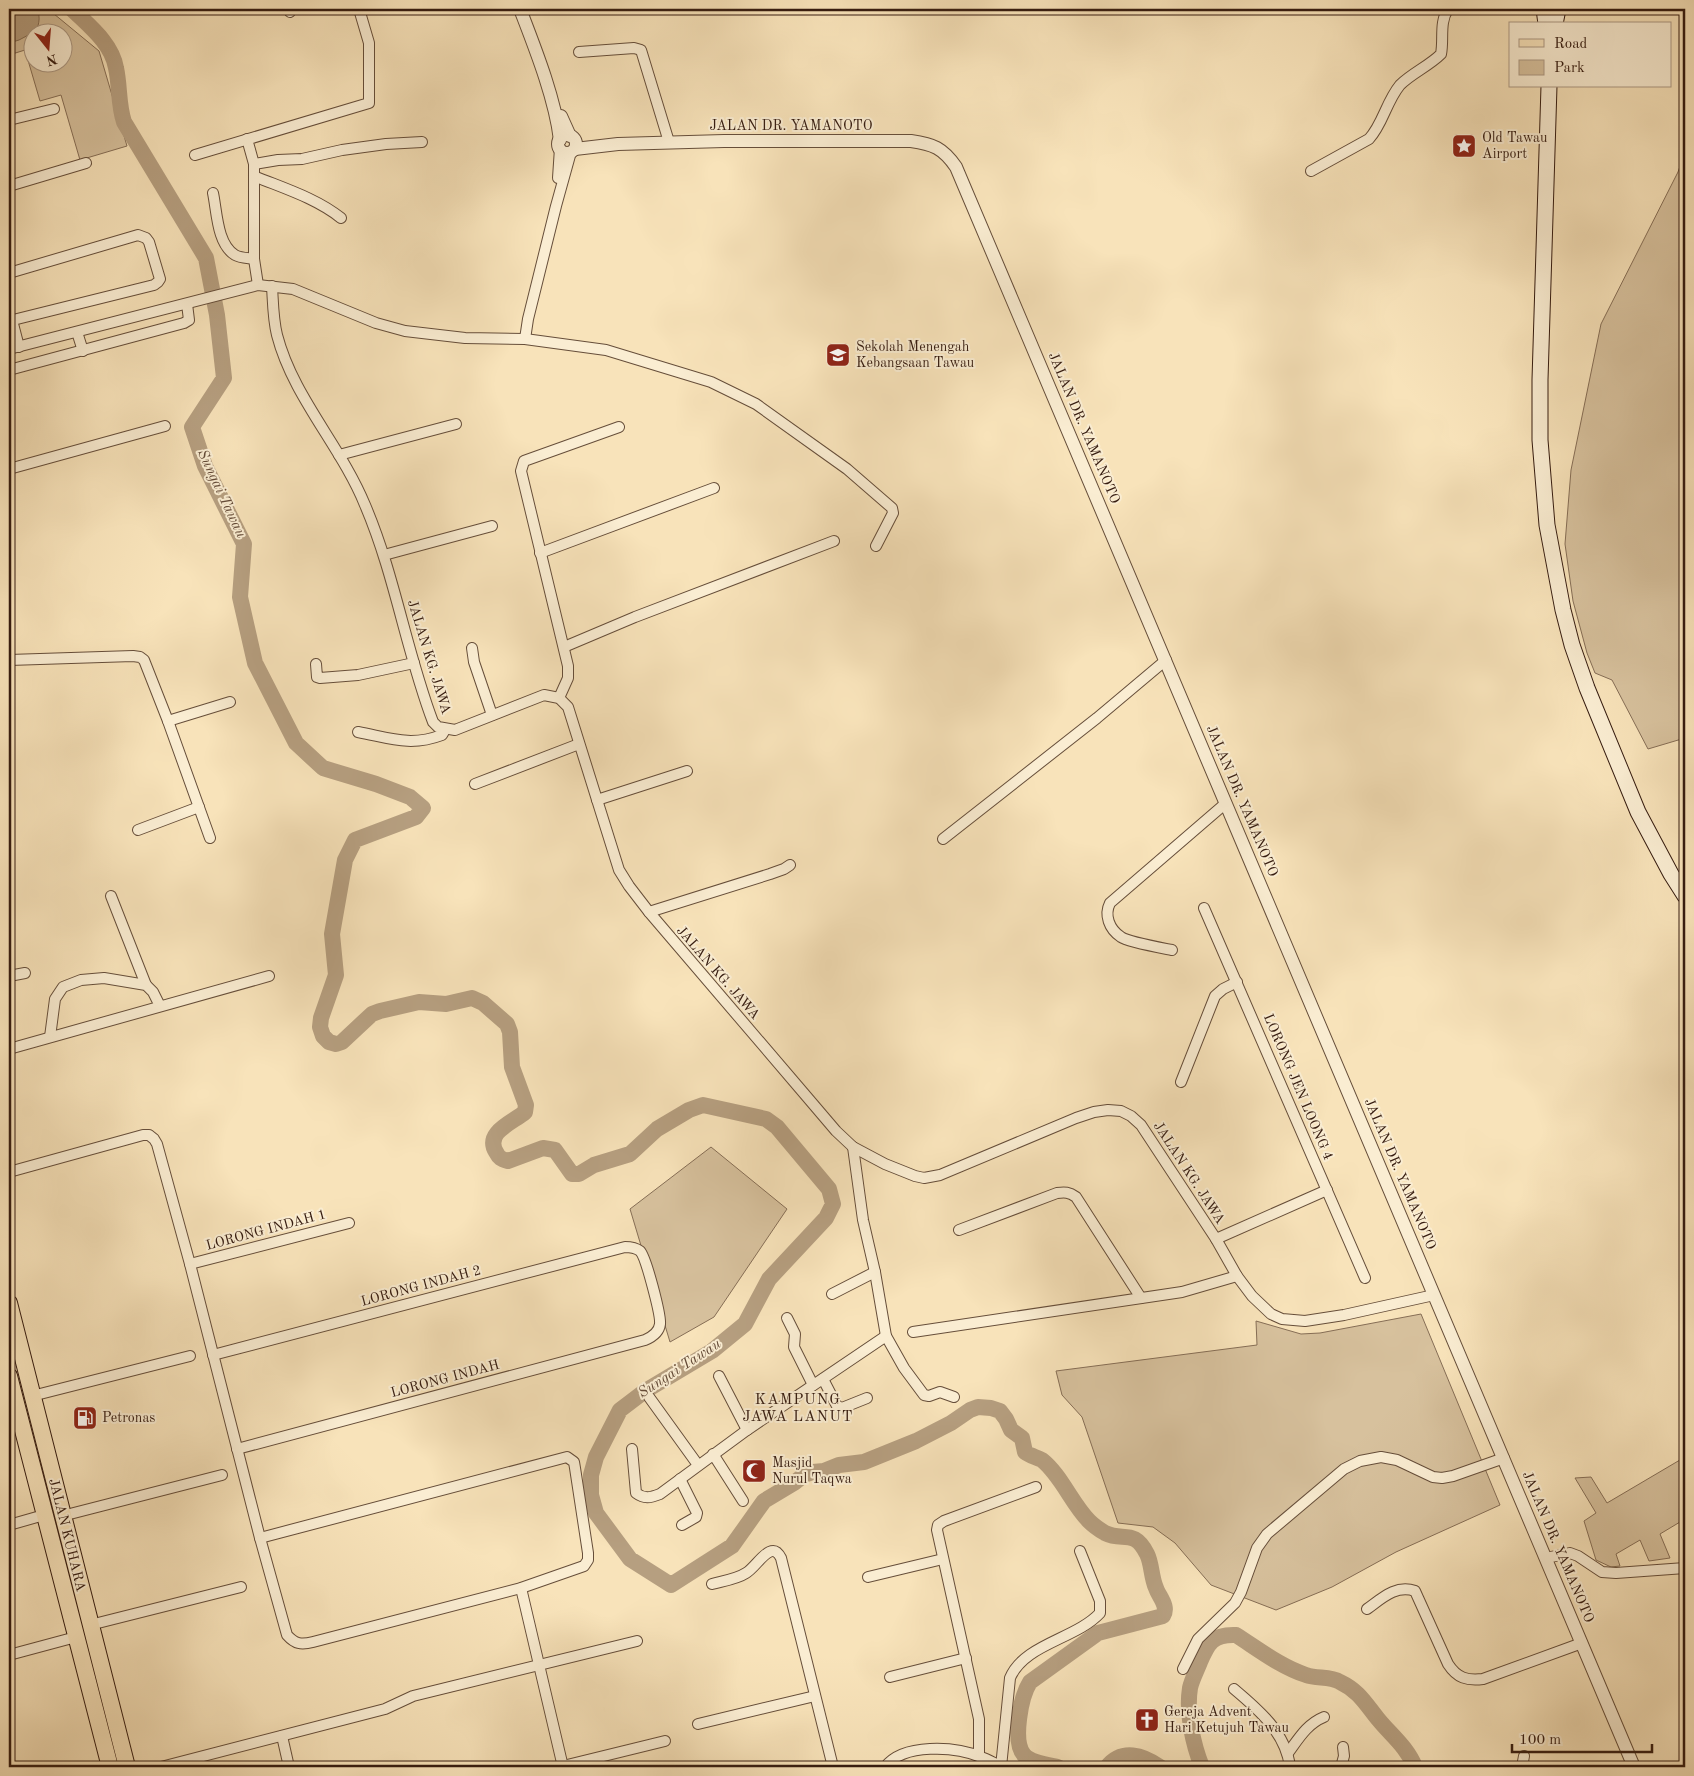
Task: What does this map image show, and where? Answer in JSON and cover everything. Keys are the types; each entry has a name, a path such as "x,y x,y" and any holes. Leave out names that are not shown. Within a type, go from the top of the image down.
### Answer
{"main road":[{"path":"1544,9 1546,22"},
{"path":"1555,22 1558,9"},
{"path":"1549,88 1540,380 1540,440 1547,525 1565,619 1587,688 1638,812 1685,896"},
{"name":"JALAN KUHARA","path":"9,1303 127,1767"},
{"name":"JALAN KUHARA","path":"9,1376 13,1414 44,1515 110,1767"}],"street":[{"path":"194,155 369,103 369,43 359,9"},
{"path":"520,9 568,144 556,206 525,339"},
{"path":"1311,171 1368,139 1380,124 1389,101 1401,84 1438,57 1442,49 1442,24 1448,9"},
{"path":"579,52 634,48 641,50 669,142"},
{"path":"9,120 54,108"},
{"path":"247,139 254,164 254,259 258,285"},
{"name":"JALAN DR. YAMANOTO","path":"568,144 582,140 618,144 911,141 933,146 948,156 963,181 1634,1767"},
{"path":"254,164 302,159 342,150 386,144 422,142"},
{"path":"9,186 86,163"},
{"path":"254,176 332,211 340,218"},
{"path":"213,193 222,236 229,249 236,256 254,259"},
{"path":"9,272 138,235 146,238 149,242 160,279 154,285 10,320 14,348 258,285 293,289 376,323 404,331 465,338 525,339 606,350 711,382 756,404 847,469 890,504 893,513 876,546"},
{"name":"JALAN KG. JAWA","path":"272,286 273,315 283,354 320,425 358,488 384,555 414,663 433,722 445,730 455,730 544,695 559,698 568,707 620,870 629,886 648,912 836,1131 853,1147 903,1172 924,1178 940,1175 1076,1118 1108,1110 1121,1111 1131,1116 1141,1125 1216,1239 1237,1276 1252,1296 1271,1314 1293,1321 1305,1321 1344,1315 1434,1294"},
{"path":"9,370 184,323 189,320 186,304"},
{"path":"77,332 83,351"},
{"path":"339,455 456,424"},
{"path":"9,469 165,426"},
{"path":"559,698 568,678 568,666 521,471 522,465 524,461 619,427"},
{"path":"540,553 714,488"},
{"path":"384,555 492,526"},
{"path":"564,647 635,617 834,541"},
{"path":"472,648 474,662 492,716"},
{"path":"9,660 140,657 147,666 210,838"},
{"path":"943,839 1089,724 1166,660"},
{"path":"316,664 317,677 320,678 358,675 414,663"},
{"path":"168,721 230,702"},
{"path":"358,732 413,742 442,735 445,730"},
{"path":"475,784 579,744"},
{"path":"597,800 687,771"},
{"path":"1172,950 1122,938 1108,921 1106,911 1110,902 1226,803"},
{"path":"138,830 199,807"},
{"path":"648,912 784,870 790,865"},
{"path":"111,896 146,984 153,992 160,1006"},
{"name":"LORONG JEN LOONG 4","path":"1204,908 1365,1278"},
{"path":"9,976 25,972"},
{"path":"9,1049 269,976"},
{"path":"50,1037 55,999 63,987 81,980 104,978 146,984"},
{"path":"1181,1082 1215,996 1222,988 1237,982"},
{"path":"9,1172 148,1134 154,1139 190,1264 260,1538 286,1635 293,1642 302,1644 521,1588 580,1569 588,1560 576,1468 574,1462 567,1457 260,1538"},
{"path":"853,1147 863,1220 875,1272 886,1336 904,1368 924,1395 929,1396 940,1392 954,1397"},
{"path":"1216,1239 1327,1190"},
{"path":"959,1230 1058,1193 1071,1193 1076,1197 1141,1298"},
{"name":"LORONG INDAH 1","path":"190,1264 349,1223"},
{"name":"LORONG INDAH 2","path":"213,1355 625,1247 637,1249"},
{"name":"LORONG INDAH","path":"237,1449 644,1340 653,1336 660,1324 660,1314 644,1258 637,1249"},
{"path":"832,1294 875,1272"},
{"path":"913,1332 1182,1292 1237,1276"},
{"path":"788,1318 795,1334 794,1347 813,1385"},
{"path":"632,1449 636,1493 641,1497 651,1498 660,1494 713,1454 886,1336"},
{"path":"32,1396 190,1356"},
{"path":"719,1376 748,1430"},
{"path":"823,1379 837,1406 842,1408 867,1398"},
{"path":"649,1397 698,1465"},
{"path":"713,1454 743,1502"},
{"path":"1184,1669 1198,1639 1235,1603 1241,1592 1256,1548 1267,1534 1344,1469 1360,1461 1381,1457 1397,1460 1433,1477 1442,1478 1504,1458"},
{"path":"62,1516 222,1475"},
{"path":"680,1479 697,1513 696,1517 682,1526"},
{"path":"979,1756 979,1719 937,1530 938,1525 944,1521 1036,1487"},
{"path":"9,1525 44,1515"},
{"path":"712,1584 747,1573 769,1552 774,1550 779,1553 833,1767"},
{"path":"885,1767 892,1759 921,1749 949,1750 979,1756 1002,1767 1010,1678 1014,1669 1026,1658 1081,1627 1100,1613 1100,1601 1080,1551"},
{"path":"1546,1558 1570,1553 1578,1556 1602,1572 1616,1573 1685,1568"},
{"path":"868,1577 943,1558"},
{"path":"90,1625 241,1587"},
{"path":"521,1588 563,1766 665,1741"},
{"path":"1367,1609 1391,1592 1400,1589 1415,1591 1448,1664 1462,1678 1473,1680 1483,1679 1582,1643"},
{"path":"9,1654 76,1637"},
{"path":"161,1767 198,1763 282,1736 385,1709 413,1696 637,1641"},
{"path":"890,1677 966,1658"},
{"path":"1234,1689 1261,1711 1278,1733 1288,1753 1290,1767"},
{"path":"698,1724 815,1696"},
{"path":"1288,1753 1305,1730 1324,1717"},
{"path":"282,1736 289,1767"},
{"path":"1341,1767 1344,1756 1343,1747"},
{"path":"1522,1767 1524,1756"}],"green space":[{"path":"9,9 48,9 64,22 22,22 22,51 9,55"},
{"path":"72,29 99,51 127,146 80,160 61,95 40,101 31,72 72,72"},
{"path":"1685,152 1685,738 1648,749 1612,680 1595,673 1587,653 1573,601 1565,544 1571,470 1601,324 1678,172"},
{"path":"711,1147 787,1209 714,1317 670,1342 630,1209"},
{"path":"1421,1314 1500,1505 1396,1552 1332,1587 1276,1610 1211,1585 1175,1543 1153,1527 1118,1523 1082,1417 1062,1395 1056,1371 1257,1345 1256,1321 1301,1334 1320,1333"},
{"path":"1685,1457 1685,1519 1660,1534 1670,1558 1649,1561 1640,1540 1616,1554 1620,1566 1611,1567 1596,1560 1584,1521 1596,1513 1575,1478 1591,1477 1607,1503"}],"shaded area":[{"path":"28,8 37,11 38,22 22,22 22,38 9,43 9,9"}],"waterway":[{"name":"Sungai Tawau","path":"72,9 110,50 116,68 124,122 206,258 217,315 224,378 192,427 205,466 244,544 240,597 255,663 296,743 323,768 376,784 410,797 423,808 416,817 355,840 345,860 332,934 336,975 321,1018 320,1027 323,1036 329,1042 336,1044 342,1042 372,1014 419,1002 446,1004 472,998 483,1003 507,1024 510,1032 512,1067 526,1105 525,1112 497,1133 493,1145 498,1156 508,1161 543,1148 555,1150 572,1174 579,1174 594,1165 630,1154 657,1129 689,1110 703,1105 766,1119 777,1127 829,1189 833,1204 826,1218 769,1279 745,1324 712,1351 645,1391 620,1410 596,1457 591,1475 591,1495 596,1513 630,1559 671,1585 732,1546 764,1501 804,1475 824,1471 839,1465 864,1462 916,1441 978,1407 1000,1411 1011,1430 1022,1438 1025,1452 1042,1460 1049,1466 1089,1521 1105,1533 1133,1538 1142,1546 1149,1558 1154,1584 1165,1609 1163,1616 1098,1633 1030,1682 1019,1718 1020,1748 1027,1758 1058,1767"},
{"name":"Sungai Tawau","path":"1202,1767 1191,1728 1190,1688 1209,1645 1217,1638 1228,1635 1236,1635 1297,1672 1336,1680 1352,1689 1403,1747 1415,1767"},
{"name":"Sungai Tawau","path":"1107,1767 1119,1757 1126,1755 1147,1759 1160,1767"}],"place":[{"name":"Old Tawau Airport","path":"1464,146"},
{"name":"Sekolah Menengah Kebangsaan Tawau","path":"838,355"},
{"name":"Petronas","path":"85,1418"},
{"name":"Masjid Nurul Taqwa","path":"754,1471"},
{"name":"Gereja Advent Hari Ketujuh Tawau","path":"1147,1720"}],"district":[{"name":"KAMPUNG JAWA LANUT","path":"798,1408"}]}
